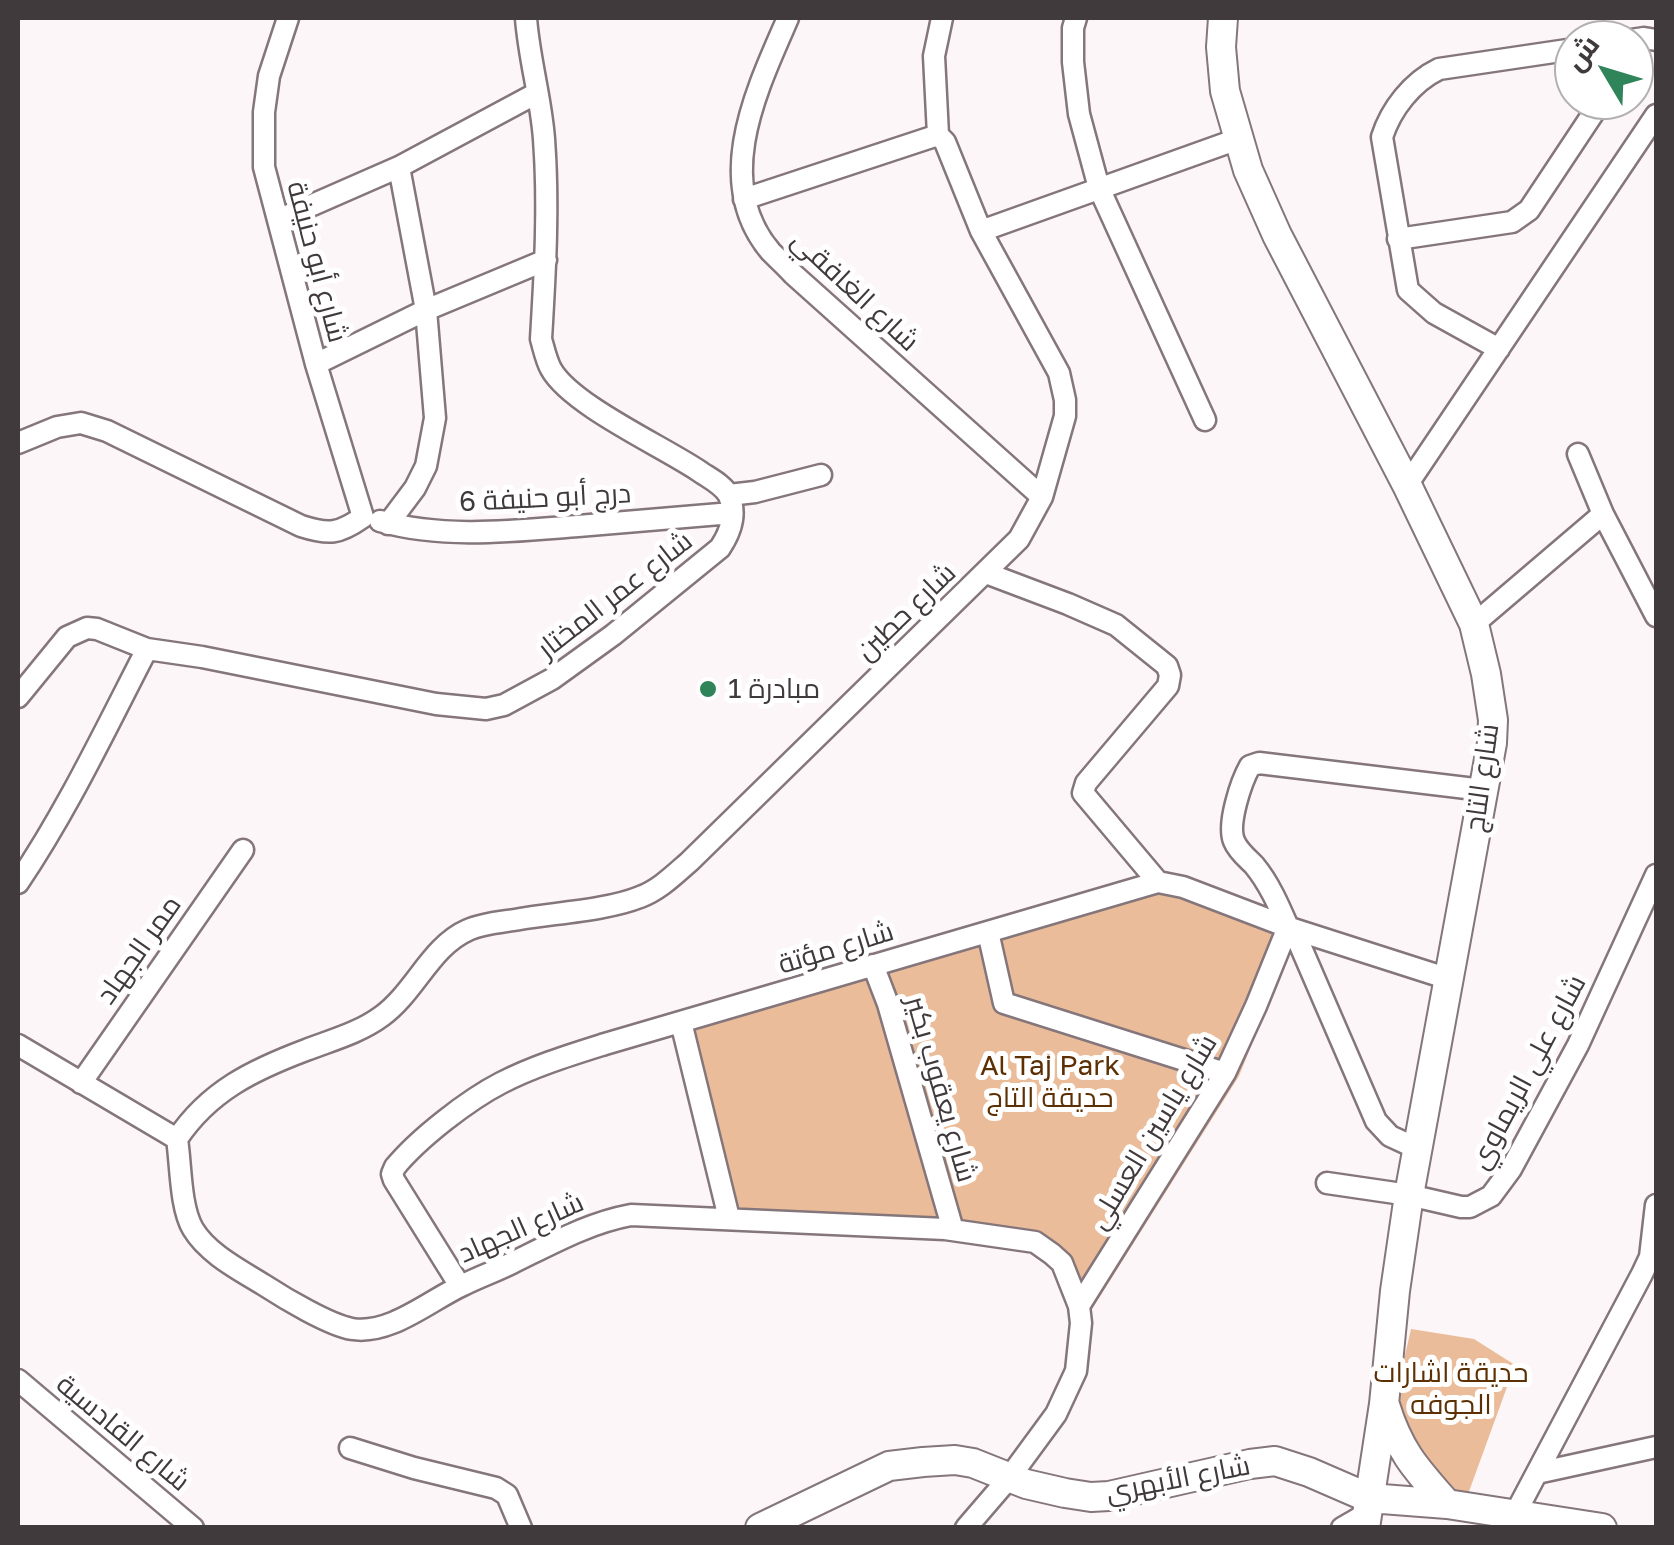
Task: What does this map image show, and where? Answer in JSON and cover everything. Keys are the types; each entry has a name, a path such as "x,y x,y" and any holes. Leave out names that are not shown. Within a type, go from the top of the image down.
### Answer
{"street":[{"name":"شارع أبو حنيفة","path":"288,18 270,76 264,112 264,167 316,364 363,517"},
{"path":"526,18 542,118 547,188 541,339 551,370 587,404 720,485 730,504"},
{"name":"شارع الغافقي","path":"788,18 751,108 742,156 744,199 769,249 818,298 1042,497"},
{"name":"شارع حطين","path":"177,1139 195,1114 234,1082 366,1027 386,1013 412,988 440,950 469,929 618,903 657,888 689,862 1018,539 1042,497 1065,416 1065,400 1059,374 981,231 945,142 938,135 934,56 942,18"},
{"path":"1076,18 1073,62 1079,114 1099,188 1205,420"},
{"name":"شارع التاج","path":"1223,18 1225,91 1248,170 1277,235 1407,485 1474,624 1493,720 1408,1194 1367,1513"},
{"path":"1498,349 1434,312 1408,290 1382,136 1388,119 1409,92 1439,69 1554,51"},
{"path":"278,220 399,166 536,93"},
{"path":"1407,485 1656,114"},
{"path":"1398,239 1512,222 1529,210 1589,120"},
{"path":"744,199 938,135"},
{"path":"981,231 1238,139"},
{"path":"388,524 426,466 435,418 426,310 399,166"},
{"path":"316,364 426,310 546,260"},
{"path":"18,443 81,422 107,430 300,526 330,533 363,517"},
{"path":"1578,454 1603,514 1656,616"},
{"name":"درج أبو حنيفة 6","path":"363,517 406,528 461,533 527,530 730,504 755,492 821,475"},
{"name":"شارع عمر المختار","path":"18,697 58,647 78,630 97,629 146,649 202,656 436,704 486,709 552,680 720,548 730,532 730,504"},
{"path":"1474,624 1603,514"},
{"path":"986,573 1116,626 1167,666 1168,686 1086,783 1083,793 1158,882 1183,887 1290,928 1448,979"},
{"path":"18,883 64,809 146,649"},
{"path":"1416,1148 1390,1136 1376,1121 1272,892 1234,843 1235,812 1250,766 1259,763 1483,790"},
{"name":"ممر الجهاد","path":"81,1083 243,850"},
{"name":"شارع علي الريماوي","path":"1328,1182 1461,1207 1470,1207 1491,1196 1512,1169 1578,1045 1656,874"},
{"name":"شارع مؤتة","path":"460,1286 392,1174 403,1158 448,1119 498,1084 548,1063 1158,882"},
{"name":"شارع ياسين العسلي","path":"1079,1306 1226,1073 1290,928"},
{"path":"988,932 1004,1003 1226,1073"},
{"name":"شارع يعقوب بكير","path":"873,965 954,1230"},
{"path":"682,1022 729,1218"},
{"path":"18,1045 177,1139"},
{"name":"شارع الجهاد","path":"177,1139 184,1202 191,1226 204,1244 269,1288 352,1329 372,1329 414,1314 460,1286 571,1234 631,1215 954,1230 1036,1242 1062,1262 1079,1306 1076,1371 1056,1414 966,1528"},
{"path":"1515,1514 1650,1257 1656,1205"},
{"name":"شارع القادسية","path":"18,1380 193,1528"},
{"path":"1384,1404 1405,1456 1447,1504"},
{"path":"1537,1473 1656,1447"},
{"path":"350,1448 496,1488 506,1495 521,1528"},
{"name":"شارع الأبهري","path":"760,1528 889,1466 955,1460 1065,1493 1091,1496 1109,1496 1250,1464 1276,1462 1309,1472 1367,1513 1447,1504 1602,1528"},
{"path":"1342,1528 1367,1513"}],"green space":[{"name":"Al Taj Park حديقة التاج","path":"1161,885 1295,938 1239,1076 1087,1317 1041,1239 732,1221 692,1030 878,969"},
{"name":"حديقة اشارات الجوفه","path":"1411,1329 1474,1339 1515,1365 1467,1497 1436,1483 1391,1416"}],"place":[{"name":"مبادرة 1","path":"708,689"}]}
